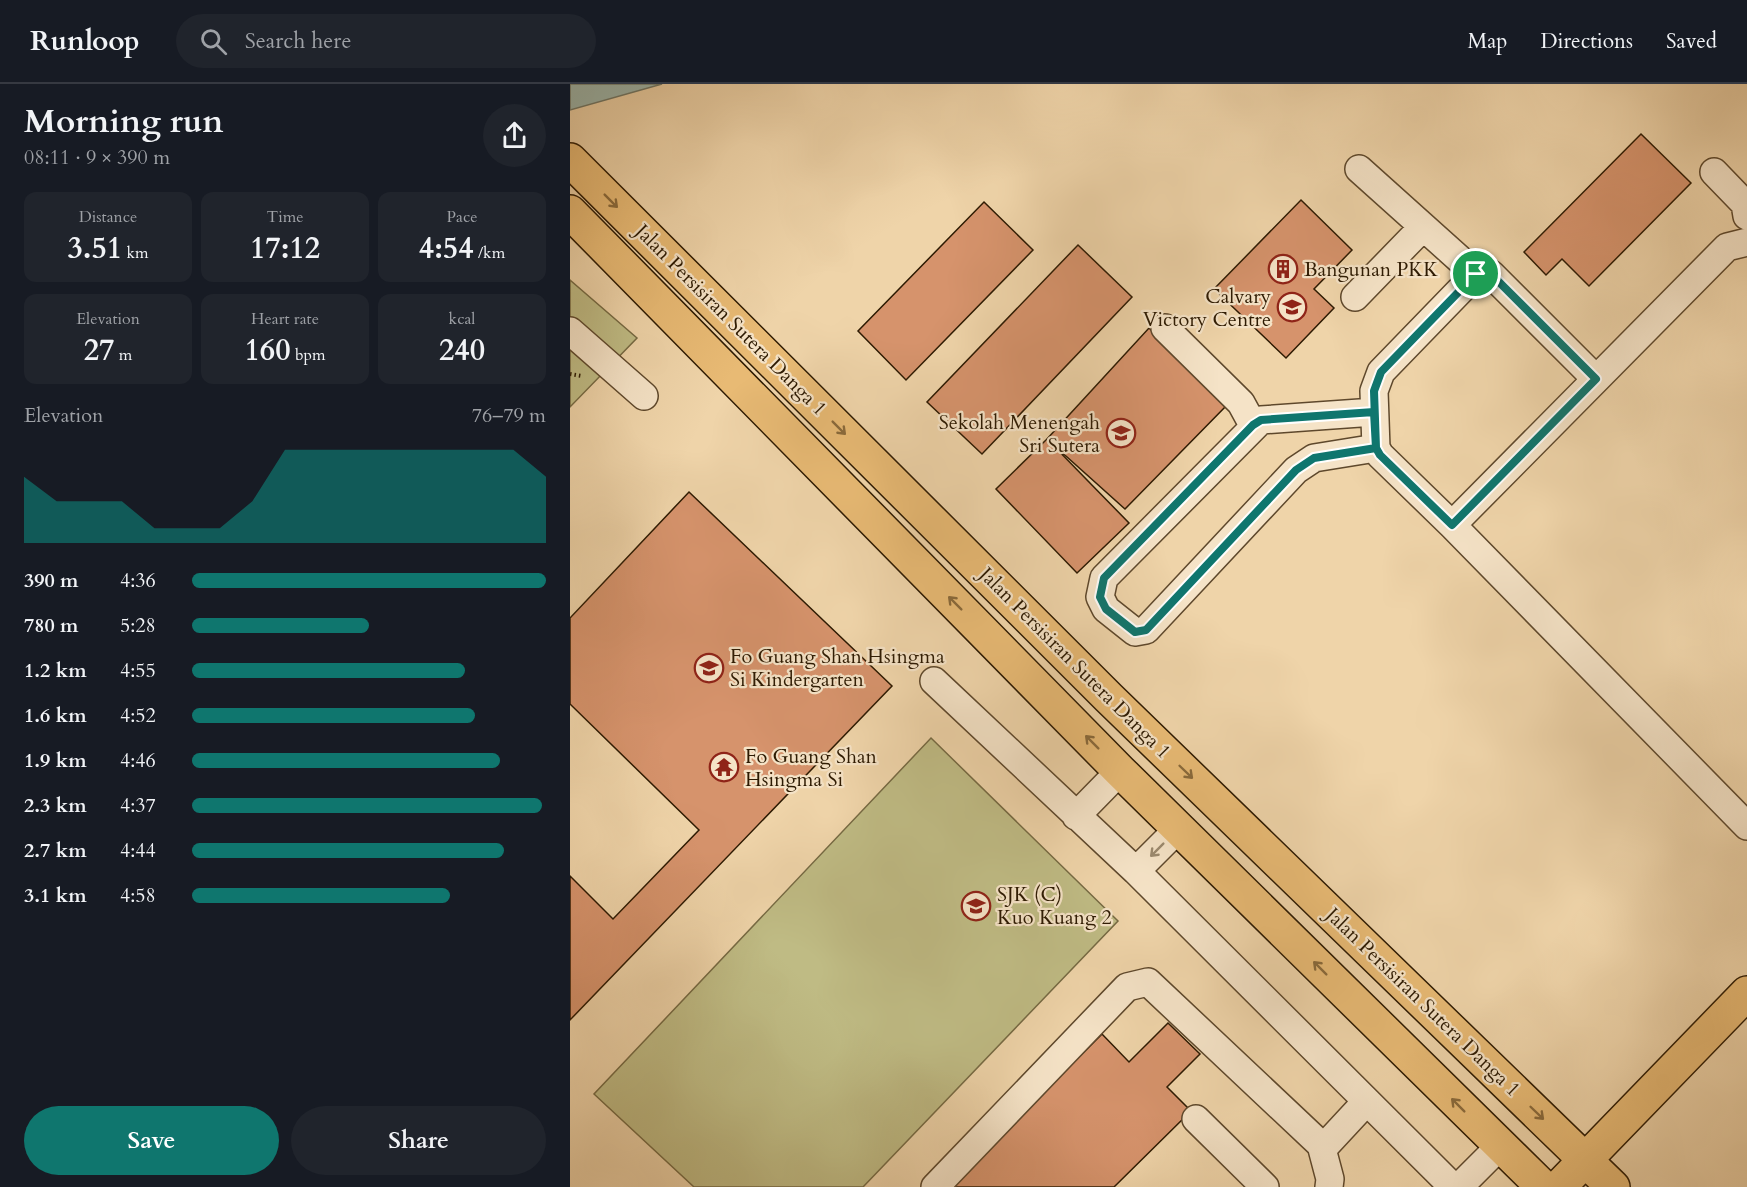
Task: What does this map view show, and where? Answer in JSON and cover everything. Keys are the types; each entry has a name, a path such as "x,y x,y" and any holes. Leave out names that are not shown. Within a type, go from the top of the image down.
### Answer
{"main road":[{"name":"Jalan Persisiran Sutera Danga 1","path":"570,160 1109,698 1612,1187"},
{"name":"Jalan Persisiran Sutera Danga 1","path":"570,212 1120,771 1542,1187"},
{"path":"1558,1187 1747,993"}],"lane":[{"path":"1359,169 1476,274"},
{"path":"1714,172 1745,204 1747,216"},
{"path":"1355,297 1423,227"},
{"path":"1452,525 1727,247 1747,242"},
{"path":"1596,379 1491,274 1483,271 1476,274 1381,372 1374,391 1376,448 1380,455 1452,525 1747,826"},
{"path":"1165,328 1241,403 1253,425"},
{"path":"570,331 644,396"},
{"path":"1374,412 1261,420 1253,425 1104,578 1100,597 1106,609 1135,632 1146,630 1296,470 1314,458 1376,448"},
{"path":"934,681 1136,871 1453,1187"},
{"path":"1076,816 1120,771"},
{"path":"1136,871 1178,829"},
{"path":"935,1187 1128,987 1148,982 1321,1145 1330,1179 1329,1187"},
{"path":"1321,1145 1327,1144 1366,1102"},
{"path":"1196,1119 1265,1187"},
{"path":"1459,1187 1500,1146"}],"shaded area":[{"path":"570,280 637,338 570,407"},
{"path":"931,738 1118,921 863,1187 694,1187 594,1094"}],"water":[{"path":"570,84 662,84 570,110"}],"building":[{"path":"1641,134 1691,183 1589,286 1562,259 1546,275 1524,252"},
{"name":"Bangunan PKK","path":"1301,200 1352,250 1314,289 1334,308 1286,358 1214,289"},
{"path":"984,202 1033,250 906,380 858,331"},
{"path":"1078,245 1132,297 982,454 927,402"},
{"path":"1149,328 1227,405 1125,509 1047,439"},
{"path":"1047,439 1129,523 1077,573 996,489"},
{"name":"Fo Guang Shan Hsingma Si","path":"689,492 892,686 570,1020 570,876 613,919 699,830 570,704 570,618"},
{"path":"1168,1023 1200,1054 1167,1087 1191,1111 1114,1187 948,1187 1102,1034 1129,1062"}],"place":[{"name":"Bangunan PKK","path":"1283,269"},
{"name":"Calvary Victory Centre","path":"1292,307"},
{"name":"Sekolah Menengah Sri Sutera","path":"1121,433"},
{"name":"Fo Guang Shan Hsingma Si Kindergarten","path":"709,668"},
{"name":"Fo Guang Shan Hsingma Si","path":"724,767"},
{"name":"SJK (C) Kuo Kuang 2","path":"976,906"}],"route":[{"path":"1476,274 1381,372 1374,391 1376,448 1314,458 1296,470 1146,630 1135,632 1106,609 1100,597 1104,578 1253,425 1261,420 1374,412 1376,448 1380,455 1452,525 1596,379 1491,274 1483,271 1476,274"}]}
